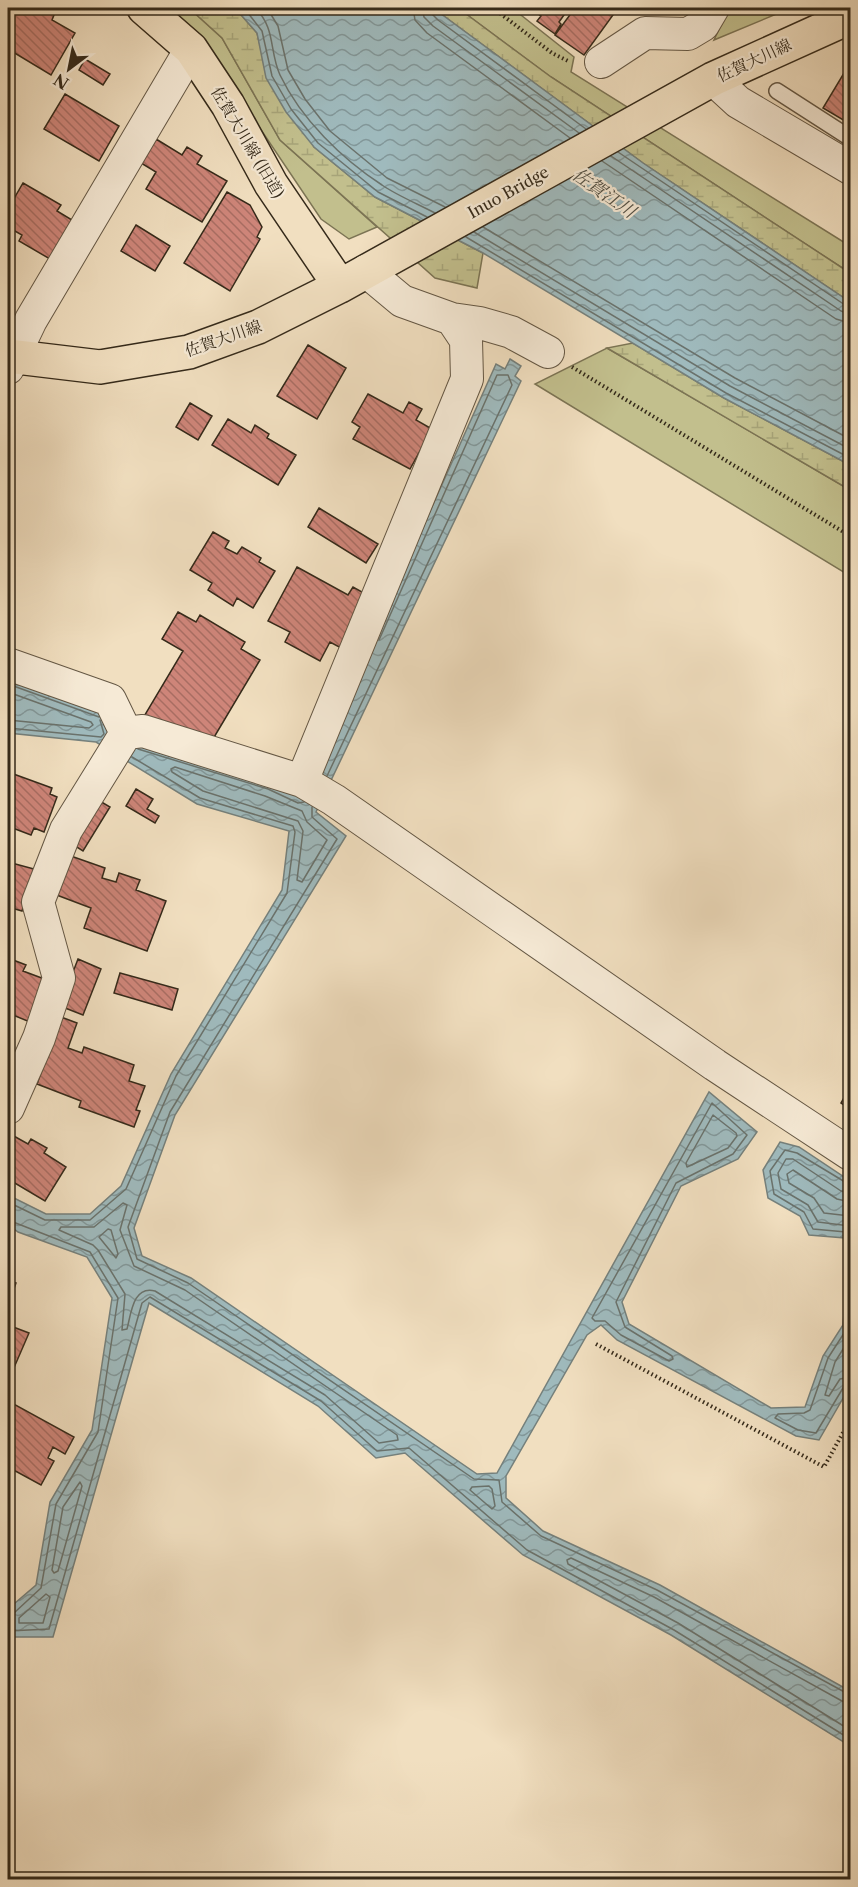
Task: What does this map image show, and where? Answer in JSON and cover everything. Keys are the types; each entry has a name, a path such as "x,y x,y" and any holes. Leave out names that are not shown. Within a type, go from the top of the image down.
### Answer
{"main road":[{"name":"佐賀大川線 (旧道)","path":"144,8 191,49 228,105 271,184 365,272"},
{"name":"佐賀大川線","path":"659,107 846,14"},
{"name":"Inuo Bridge","path":"365,272 659,107"},
{"name":"佐賀大川線","path":"10,360 100,367 189,352 258,327 365,272"}],"street":[{"path":"601,62 645,33 688,34 703,24 713,8"},
{"path":"10,360 31,320 191,49"},
{"path":"712,79 738,102 850,168"},
{"path":"365,272 402,300 452,319 480,323 511,332 548,352"},
{"path":"303,781 467,379 466,340 452,319"},
{"path":"8,664 110,700 126,733"},
{"path":"126,733 143,731 303,781 334,800 715,1065 850,1154"},
{"path":"12,1088 39,1038 59,978 38,902 66,830 126,733"}],"lane":[{"path":"777,91 850,138"}],"path":[{"path":"493,8 552,53 576,65 601,62"},
{"path":"548,352 850,536"},
{"path":"596,1344 824,1467 850,1420"}],"green space":[{"path":"165,8 189,8 222,38 280,140 377,227 349,239 321,219 194,30"},
{"path":"189,8 235,8 257,33 262,53 314,147 375,197 483,253 477,288 435,278 280,140 222,38"},
{"path":"433,8 458,8 551,77 850,273 850,302 643,163"},
{"path":"458,8 512,8 574,57 571,72 850,246 850,273 551,77"},
{"path":"729,8 791,8 714,40"},
{"path":"633,343 724,398 850,465 850,490 607,348"},
{"path":"607,348 850,490 850,576 535,384"}],"water":[{"name":"佐賀江川","path":"235,8 433,8 643,163 850,302 850,465 724,398 483,253 375,197 314,147 286,112 266,78 257,33"},
{"path":"510,359 521,366 515,376 521,381 316,812 346,836 175,1115 134,1228 142,1256 191,1278 477,1474 497,1473 709,1092 757,1132 738,1159 681,1186 622,1302 629,1324 771,1408 805,1407 823,1356 843,1325 846,1292 850,1285 850,1386 819,1440 796,1436 617,1340 601,1325 587,1335 506,1476 506,1498 543,1531 660,1585 850,1691 850,1746 671,1635 523,1555 405,1453 376,1458 318,1406 149,1303 53,1637 8,1637 8,1609 36,1585 50,1502 92,1430 112,1298 87,1257 18,1232 8,1224 8,1195 46,1214 90,1214 121,1186 171,1074 282,890 289,831 197,804 96,742 8,733 8,678 105,713 270,784 318,761 496,364 505,369"},
{"path":"780,1142 799,1147 850,1181 850,1246 845,1238 809,1235 800,1216 768,1198 763,1170"}],"building":[{"path":"10,8 22,8 29,11 31,8 41,8 54,15 52,20 75,33 51,75 8,49 8,12"},
{"path":"529,8 569,8 559,22 561,24 555,34 537,21 541,16"},
{"path":"575,8 602,8 613,15 584,55 555,35"},
{"path":"85,59 110,74 103,85 79,70"},
{"path":"850,63 850,124 823,108"},
{"path":"65,94 119,126 99,161 44,129"},
{"path":"156,139 182,155 187,147 202,156 197,164 227,181 202,222 146,189 156,172 141,163"},
{"path":"23,183 61,205 57,211 72,220 50,259 19,241 22,235 8,227 8,209"},
{"path":"227,192 250,205 262,227 257,237 260,239 230,291 184,263"},
{"path":"136,225 170,246 155,271 121,251"},
{"path":"308,345 346,368 317,419 277,396"},
{"path":"368,394 403,413 409,402 422,409 416,420 432,429 410,469 353,439 360,427 352,422"},
{"path":"190,403 212,416 198,440 176,427"},
{"path":"228,419 251,433 255,425 269,434 267,438 296,455 278,485 212,445"},
{"path":"319,508 378,544 366,563 308,527"},
{"path":"213,532 229,541 225,548 237,554 242,547 261,558 259,562 275,571 253,608 237,598 233,606 208,590 212,583 190,570"},
{"path":"297,567 348,595 353,587 371,597 343,649 330,642 320,661 285,642 290,632 268,621"},
{"path":"178,612 196,622 200,615 245,642 241,649 260,660 210,744 143,718 183,651 162,639"},
{"path":"8,772 52,788 50,794 57,797 44,832 34,828 31,835 10,827 12,819 8,818"},
{"path":"136,789 153,799 147,809 159,816 155,823 126,806"},
{"path":"98,800 110,807 83,851 72,844"},
{"path":"68,855 105,868 102,878 116,882 119,873 140,880 136,890 166,901 147,951 84,928 91,908 54,894"},
{"path":"8,862 34,869 22,911 8,907"},
{"path":"8,958 26,965 23,971 47,980 30,1022 8,1013"},
{"path":"78,959 101,969 83,1015 60,1006"},
{"path":"120,973 178,989 172,1010 114,993"},
{"path":"61,1017 77,1023 68,1048 82,1053 84,1047 134,1065 129,1081 145,1086 136,1110 140,1111 134,1127 79,1107 81,1101 37,1084"},
{"path":"850,1087 850,1109 841,1103"},
{"path":"12,1135 28,1144 31,1139 47,1148 44,1153 66,1167 45,1201 8,1179 8,1143"},
{"path":"8,1280 16,1283 8,1306"},
{"path":"8,1325 29,1333 13,1370 8,1367"},
{"path":"8,1388 13,1391 8,1401"},
{"path":"8,1401 74,1437 65,1454 53,1447 48,1458 54,1461 41,1485 8,1467"}]}
